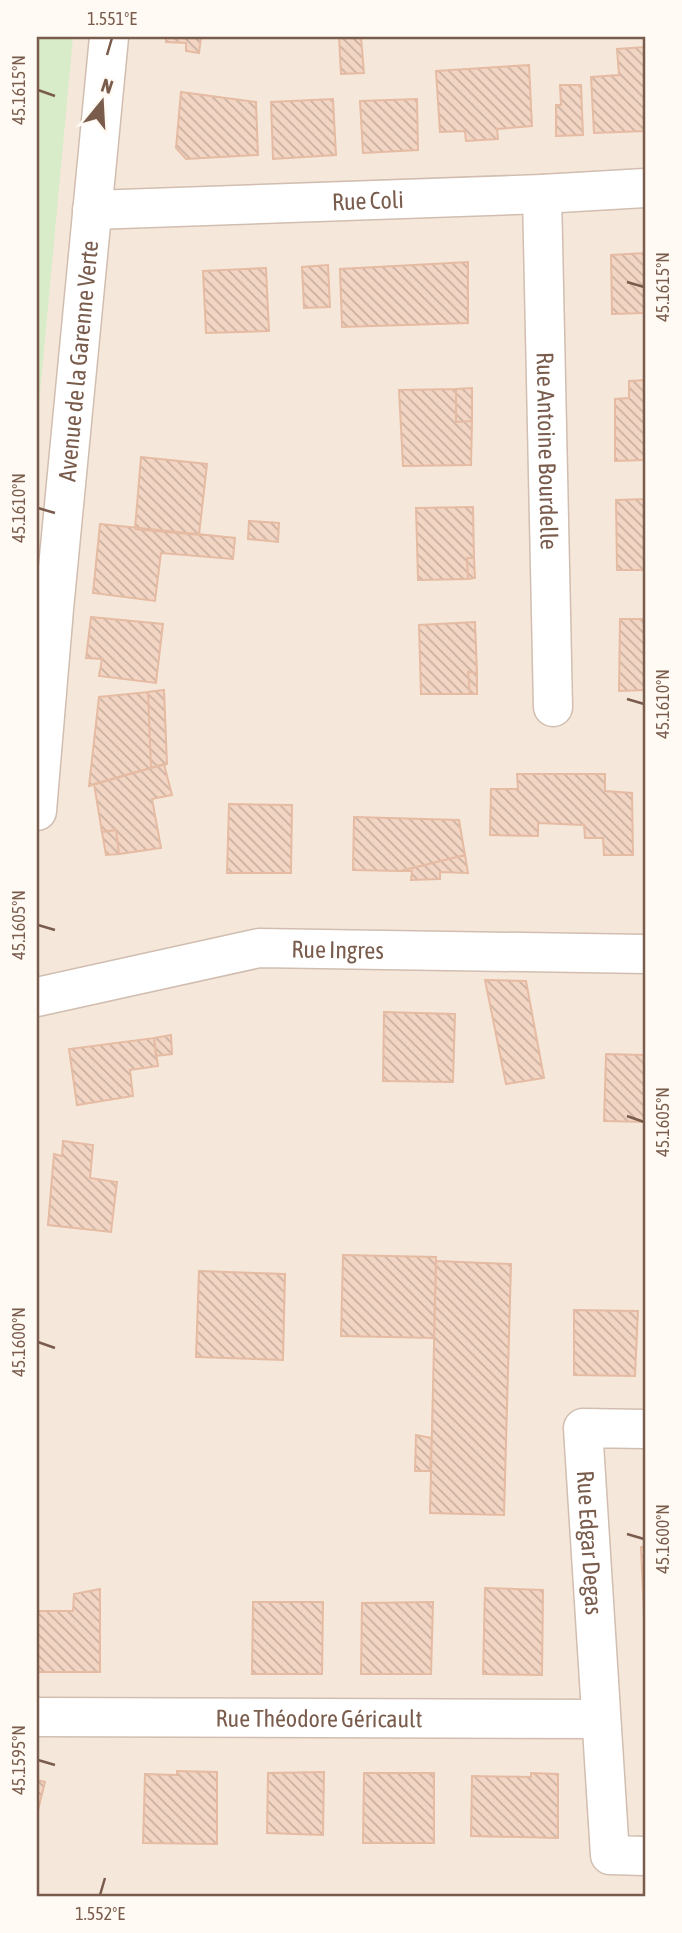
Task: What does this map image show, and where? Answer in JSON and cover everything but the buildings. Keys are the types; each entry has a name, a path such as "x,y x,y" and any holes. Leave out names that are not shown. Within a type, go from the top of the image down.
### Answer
{"street":[{"name":"Avenue de la Garenne Verte","path":"37,811 45,609 92,210 109,37"},
{"name":"Rue Coli","path":"92,210 645,188"},
{"name":"Rue Antoine Bourdelle","path":"542,194 553,707"},
{"name":"Rue Ingres","path":"37,997 259,948 645,954"},
{"name":"Rue Edgar Degas","path":"601,1719 583,1429 645,1429"},
{"name":"Rue Théodore Géricault","path":"37,1717 601,1719"},
{"path":"601,1719 610,1855 645,1856"}],"shaded area":[{"path":"37,37 645,37 645,1896 37,1896"}],"green space":[{"path":"37,37 73,37 37,426"}]}
